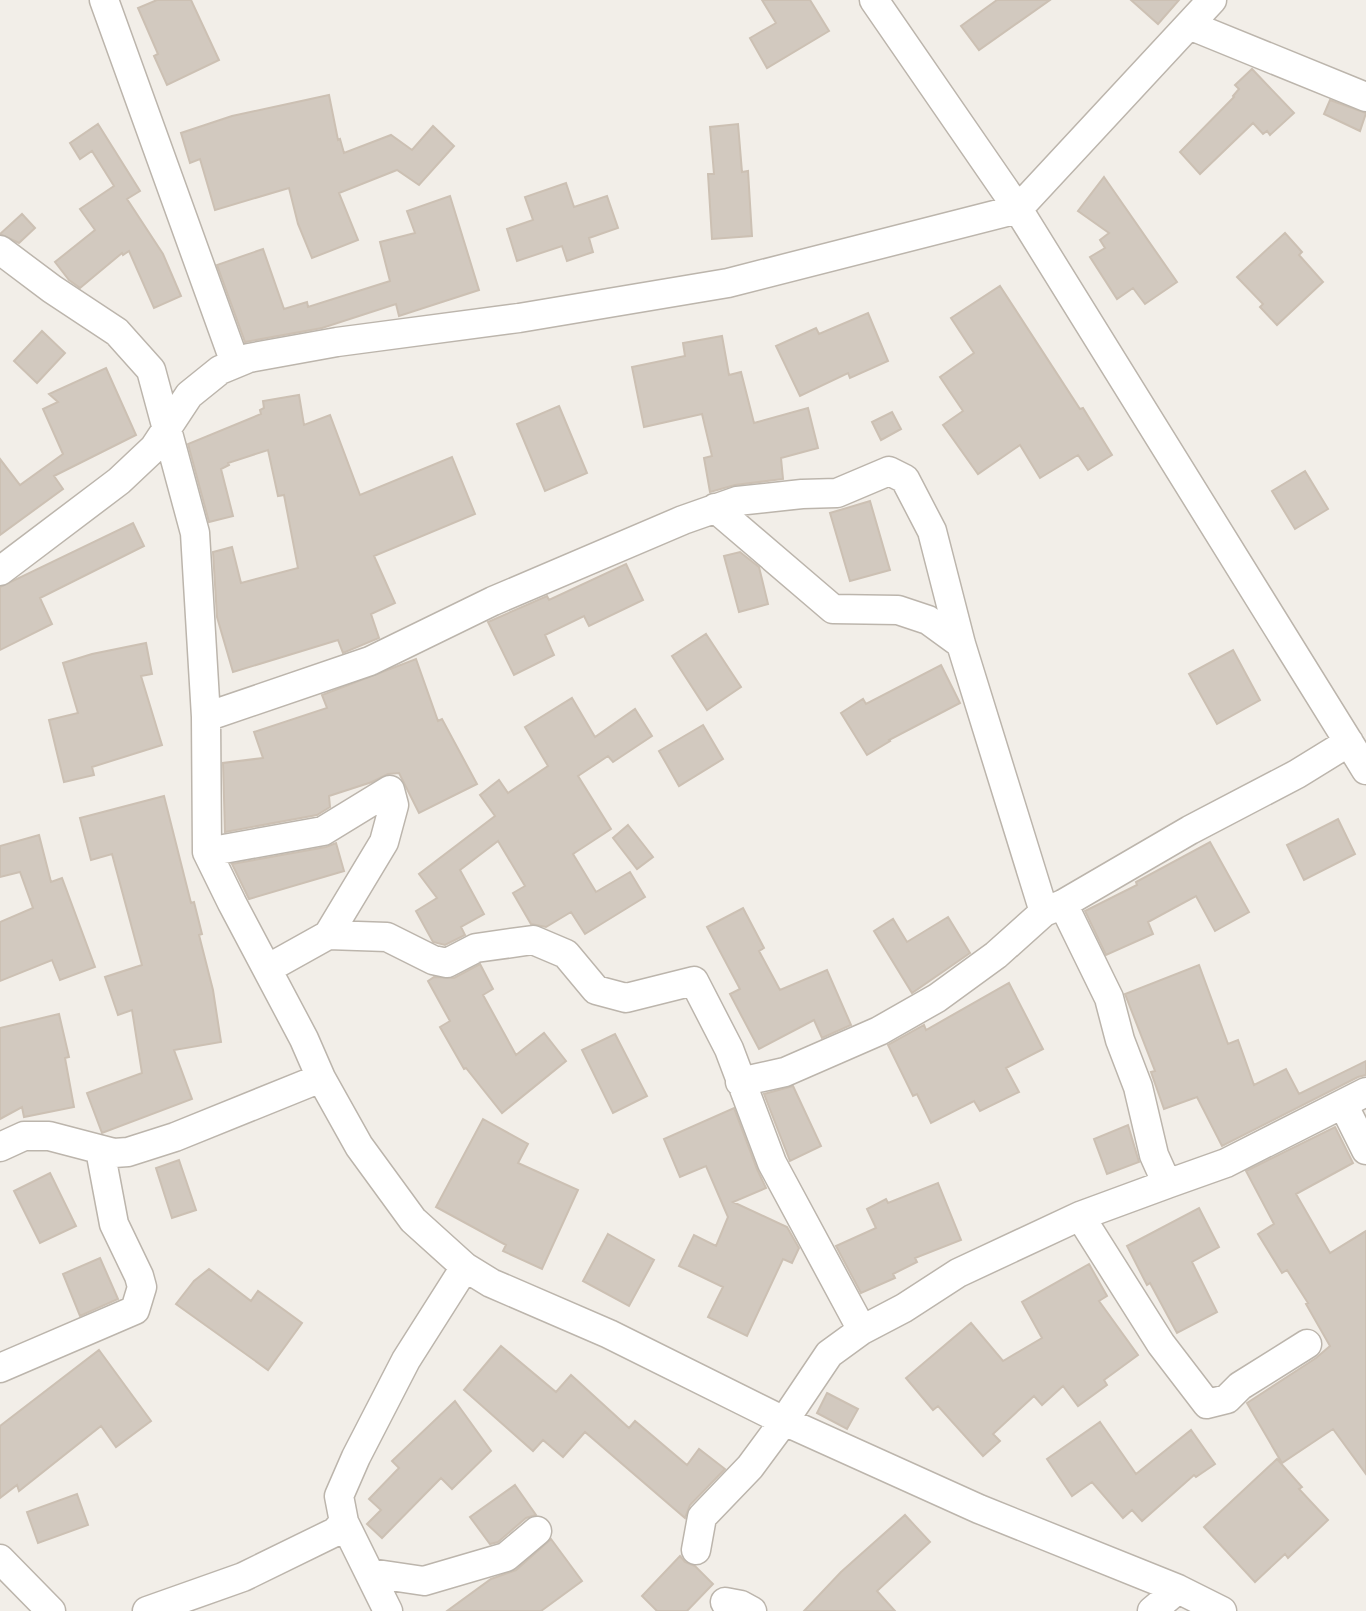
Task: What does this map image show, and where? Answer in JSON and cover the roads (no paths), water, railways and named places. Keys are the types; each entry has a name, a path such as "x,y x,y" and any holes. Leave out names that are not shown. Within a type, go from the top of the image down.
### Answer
{"street":[{"path":"104,0 235,363"},
{"path":"874,0 1018,209 1366,770"},
{"path":"0,571 119,481 154,448 189,394 220,370 248,358 337,342 519,318 728,283 1018,209 1212,0"},
{"path":"1189,25 1366,97"},
{"path":"0,250 117,332 151,370 195,533 206,717 207,852 304,1039 321,1078 359,1146 413,1220 465,1267 491,1283 609,1335 785,1421 979,1509 1178,1589 1222,1611"},
{"path":"206,717 370,661 493,601 715,508 737,501 837,493 889,471 905,479 932,531 961,644 1054,908 1109,998 1120,1041 1138,1087 1154,1155 1167,1184"},
{"path":"715,508 833,609 898,610 928,620 961,644"},
{"path":"740,1082 785,1072 879,1031 937,998 1054,908 1190,830 1297,774 1349,742"},
{"path":"207,852 323,831 390,790 394,805 384,842 328,935 267,969"},
{"path":"328,935 387,937 433,960 447,963 475,948 533,940 566,954 596,990 626,999 694,981 729,1049 772,1163 862,1330"},
{"path":"0,1147 24,1136 49,1136 114,1153 128,1152 321,1078"},
{"path":"696,1550 702,1517 750,1467 785,1421 829,1354 862,1330 904,1308 958,1273 1080,1216 1226,1163 1355,1098 1366,1150"},
{"path":"0,1368 135,1310 142,1287 114,1224 100,1150"},
{"path":"1080,1216 1161,1344 1208,1404 1227,1399 1240,1386 1307,1344"},
{"path":"388,1611 344,1522 339,1496 406,1360 465,1267"},
{"path":"148,1611 243,1577 335,1532 344,1522"},
{"path":"370,1573 424,1581 506,1557 537,1531"},
{"path":"0,1559 51,1611"},
{"path":"1152,1611 1178,1589"},
{"path":"725,1602 741,1605 752,1611"}]}
